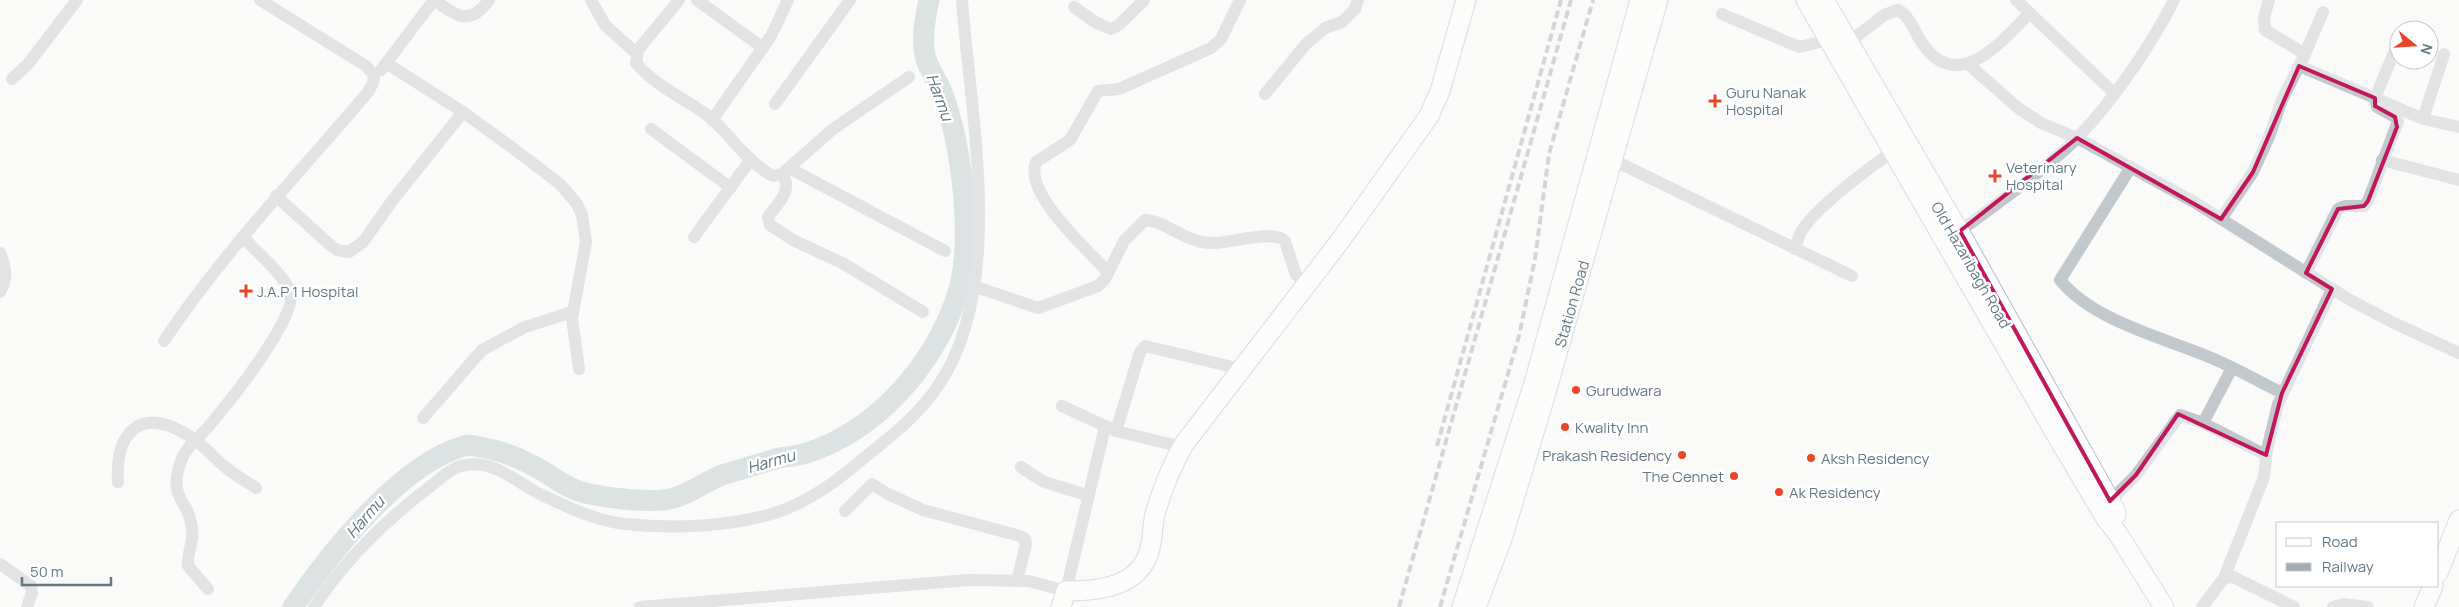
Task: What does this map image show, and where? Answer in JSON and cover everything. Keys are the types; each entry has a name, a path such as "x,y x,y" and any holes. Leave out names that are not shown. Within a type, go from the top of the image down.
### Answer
{"street":[{"path":"12,79 28,64 76,0"},
{"path":"260,0 366,66 372,72 374,79"},
{"path":"164,341 193,298 276,196 368,92 374,79 435,0 454,13 470,17 478,14 489,0"},
{"path":"591,0 605,25 637,54"},
{"path":"679,0 637,54 636,63 641,69 712,120 771,175 786,171 833,129 909,78"},
{"path":"697,0 764,48"},
{"path":"713,11 720,0"},
{"path":"712,120 764,48 775,30 788,0"},
{"path":"775,104 850,0"},
{"path":"314,607 342,568 387,522 430,486 461,466 491,467 507,473 544,496 582,513 622,524 678,525 737,520 778,512 798,503 832,482 903,426 937,388 944,376 963,336 973,286 977,250 978,203 974,121 962,0"},
{"path":"1074,7 1095,22 1112,29 1119,25 1144,0"},
{"path":"1108,272 1041,197 1033,172 1036,162 1070,140 1098,91 1119,89 1217,44 1240,0"},
{"path":"1265,94 1306,44 1325,28 1342,22 1355,9 1358,0"},
{"path":"1064,599 1083,591 1110,586 1131,579 1141,569 1150,551 1155,514 1175,460 1182,447 1308,283 1429,116 1440,91 1466,0"},
{"path":"1462,607 1534,383 1640,0"},
{"name":"Station Road","path":"1476,607 1502,539 1658,0"},
{"path":"1800,0 1892,153 2101,520 2118,534"},
{"path":"1806,0 2104,517 2118,534 2164,607"},
{"name":"Old Hazaribagh Road","path":"1817,0 2112,513 2118,534"},
{"path":"1824,0 1960,232 2115,510 2118,534"},
{"path":"2016,0 2114,93"},
{"path":"1960,232 2054,160 2077,138 2114,93 2155,33 2174,0"},
{"path":"2269,0 2264,18 2265,30 2305,54"},
{"path":"1848,42 1884,15 1898,10 1907,17 1921,42 1939,60 1948,64 1968,64 1983,57 2030,13"},
{"path":"2221,219 2253,172 2269,137 2282,100 2323,12"},
{"path":"1722,14 1799,47 1825,41"},
{"path":"2423,119 2444,54"},
{"path":"386,63 463,112 560,184 577,204 582,215 586,242 572,312 572,334 579,369"},
{"path":"1968,64 2029,116 2077,138 2131,167 2221,219 2332,289 2392,322 2459,353"},
{"path":"2306,273 2338,208 2364,206 2368,201 2398,121 2396,117 2377,107 2375,98 2389,64"},
{"path":"2298,66 2423,119 2459,127"},
{"path":"276,196 337,250 349,252 362,242 463,112"},
{"path":"651,128 731,188"},
{"path":"1795,249 1800,232 1811,219 1861,173 1892,153"},
{"path":"694,237 752,159"},
{"path":"1611,159 1852,276"},
{"path":"2382,160 2459,180"},
{"path":"2131,167 2060,280 2089,306 2109,317 2232,368 2282,393"},
{"path":"786,171 945,251"},
{"path":"786,171 786,189 768,217 770,225 793,240 844,264 924,312"},
{"path":"973,286 1038,308 1098,286 1108,272 1124,241 1141,223 1151,220 1181,235 1204,242 1230,242 1274,234 1282,237 1296,275 1308,283"},
{"path":"208,589 188,566 192,540 192,524 175,485 184,452 220,413 270,344 282,325 291,302 287,286 243,237"},
{"path":"0,253 5,264 6,275 0,292"},
{"path":"2202,607 2224,578 2264,477 2266,455 2282,393 2332,289"},
{"path":"423,418 482,350 525,327 572,312"},
{"path":"1064,599 1089,496 1110,429 1140,352 1145,346 1242,369"},
{"path":"2203,423 2232,368"},
{"path":"1062,406 1110,429 1182,447"},
{"path":"2110,501 2136,475 2180,415 2203,423 2266,455"},
{"path":"118,482 120,448 136,428 148,424 167,426 196,440 225,467 256,488"},
{"path":"1021,467 1042,482 1089,496"},
{"path":"845,511 872,484 888,494 923,510 1020,536 1025,539 1026,544 1017,581"},
{"path":"2439,570 2459,520"},
{"path":"0,564 23,578 31,586 30,600 27,607"},
{"path":"2224,578 2233,577 2294,607"},
{"path":"640,607 968,580 1029,581 1064,599"},
{"path":"2424,607 2433,587"},
{"path":"2333,607 2344,604 2368,607"}],"highlighted area":[{"path":"2299,66 2375,98 2375,106 2395,117 2397,127 2368,201 2364,206 2338,209 2306,273 2332,289 2282,393 2266,455 2178,414 2136,475 2110,501 1960,231 2077,138 2221,219 2253,172"}],"waterway":[{"name":"Harmu","path":"293,607 346,538 391,491 415,471 440,456 464,446 474,446 508,454 534,466 566,486 581,492 631,500 665,500 681,496 725,474 779,458 804,454 833,443 879,412 899,393 917,372 946,324 962,277 965,251 964,195 955,140 942,92 925,55 925,23 929,0"}],"railway":[{"path":"1437,446 1561,0"},
{"path":"1399,607 1571,0"},
{"path":"1440,607 1519,336 1535,259 1549,154 1593,0"}],"place":[{"name":"Guru Nanak Hospital","path":"1715,101"},
{"name":"Veterinary Hospital","path":"1995,176"},
{"name":"J.A.P 1 Hospital","path":"246,291"},
{"name":"Gurudwara","path":"1576,390"},
{"name":"Kwality Inn","path":"1565,427"},
{"name":"Prakash Residency","path":"1682,455"},
{"name":"Aksh Residency","path":"1811,458"},
{"name":"The Cennet","path":"1734,476"},
{"name":"Ak Residency","path":"1779,492"}]}
